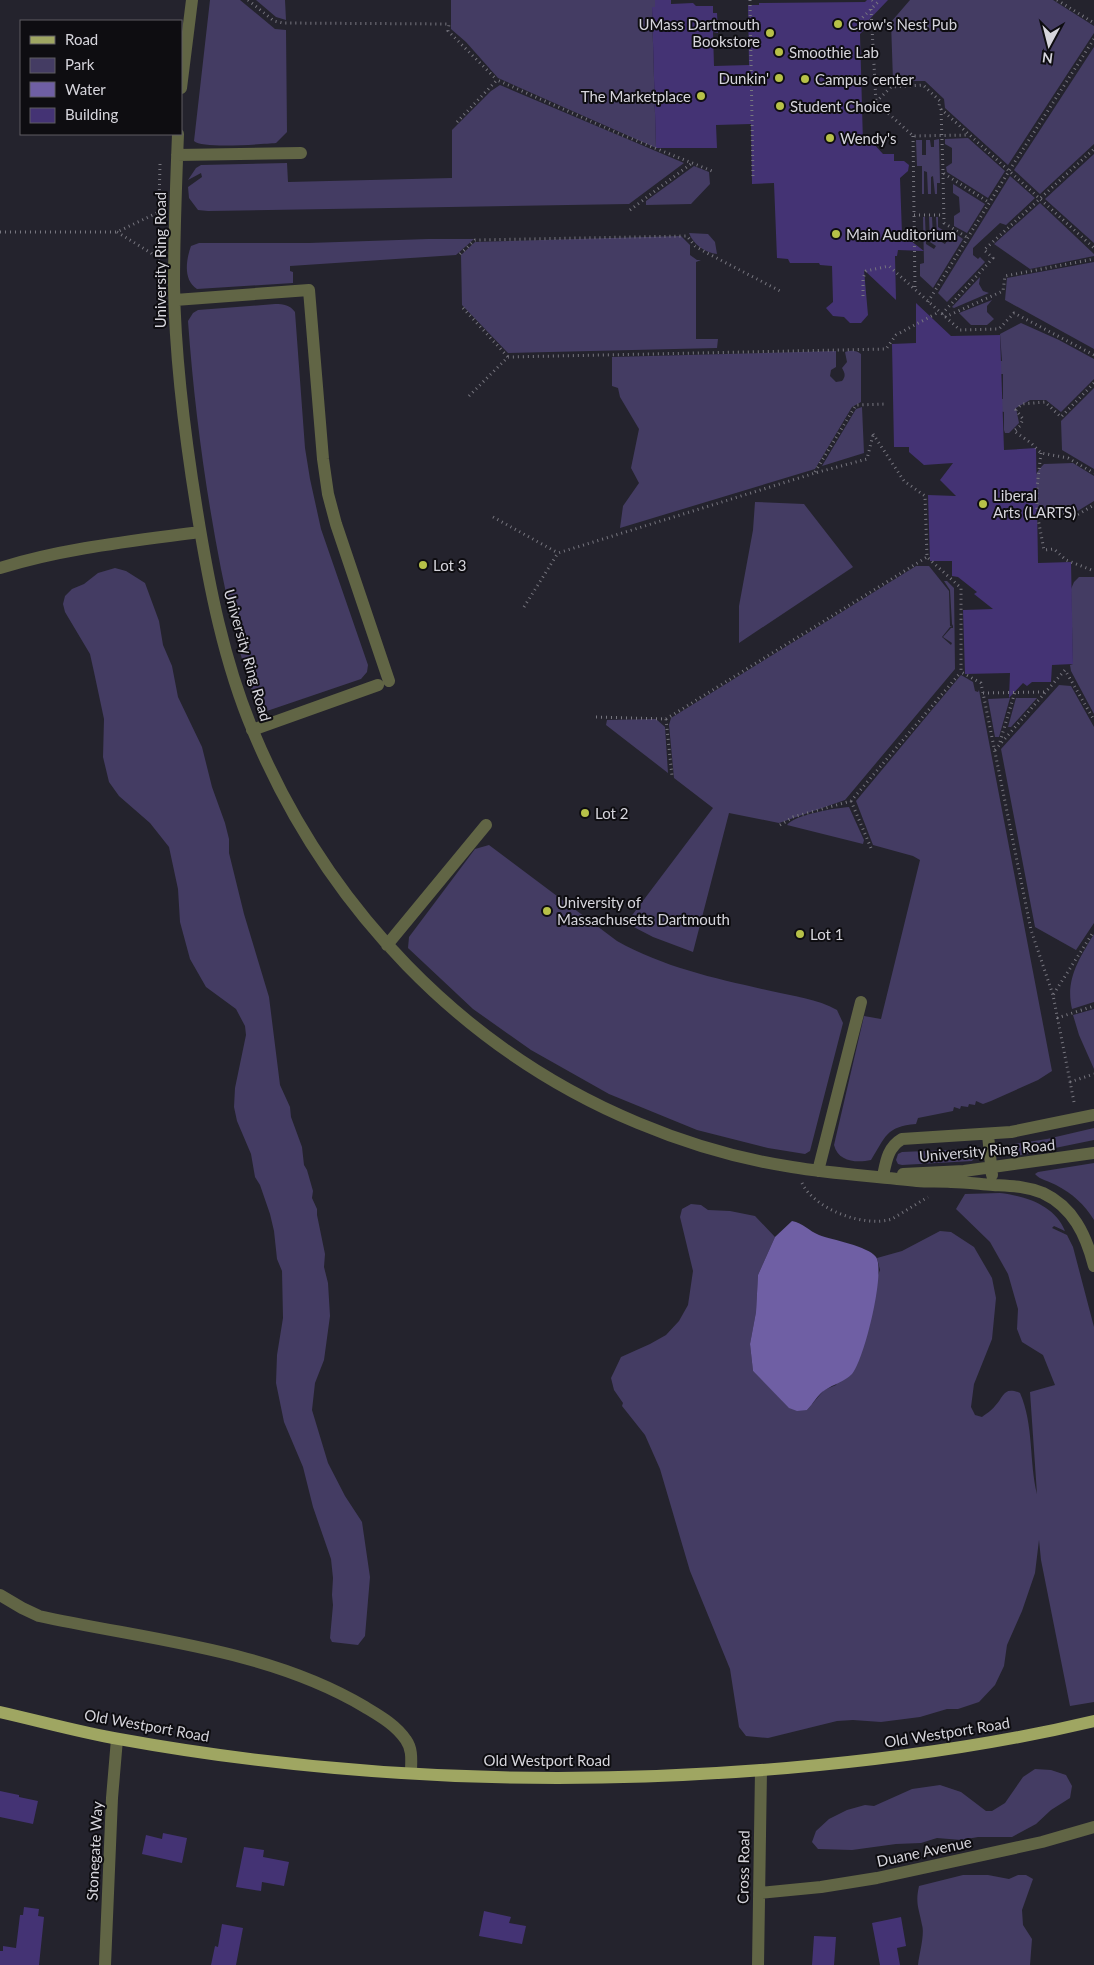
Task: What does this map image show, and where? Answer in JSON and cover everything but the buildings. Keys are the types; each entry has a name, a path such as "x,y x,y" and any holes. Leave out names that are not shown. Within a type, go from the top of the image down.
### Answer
{"main road":[{"name":"Old Westport Road","path":"0,1712 117,1739 266,1761 411,1773 572,1778 761,1770 896,1757 1043,1733 1094,1721"}],"street":[{"path":"182,80 192,0"},
{"name":"University Ring Road","path":"178,135 175,300 185,434 200,532 214,602 225,646 252,730 281,792 308,840 346,896 387,945 430,990 515,1056 574,1093 617,1114 680,1140 734,1156 818,1171 883,1176 922,1182 1026,1188 1048,1196 1060,1204 1080,1227 1094,1266"},
{"path":"177,155 301,153"},
{"path":"175,300 309,290 322,459 328,494 383,683 252,730"},
{"path":"0,568 27,560 59,554 200,532"},
{"path":"387,945 486,825"},
{"path":"818,1171 861,1002"},
{"path":"883,1176 888,1154 896,1142 902,1139 988,1135 1054,1125 1094,1115"},
{"path":"988,1135 993,1185"},
{"name":"University Ring Road","path":"883,1176 991,1168 1094,1153"},
{"path":"0,1594 39,1616 148,1637 263,1664 329,1688 388,1721 398,1730 407,1740 411,1751 411,1773"},
{"name":"Stonegate Way","path":"105,1965 112,1798 117,1739"},
{"name":"Cross Road","path":"758,1965 761,1770"},
{"name":"Duane Avenue","path":"759,1893 821,1887 878,1878 1042,1842 1094,1828"}],"path":[{"path":"248,0 274,21 283,24 449,24 448,31 496,80 620,134 712,171"},
{"path":"750,0 753,179"},
{"path":"872,0 876,3"},
{"path":"859,21 880,0"},
{"path":"1057,0 1094,23"},
{"path":"871,9 876,102 913,136 970,134"},
{"path":"928,302 1094,39"},
{"path":"458,122 496,80"},
{"path":"876,102 891,87 923,85 940,101 944,223 968,238"},
{"path":"941,109 1094,248"},
{"path":"913,136 915,289"},
{"path":"468,396 508,357 886,349 896,335 940,313 992,258 984,250 1094,149"},
{"path":"630,210 692,163"},
{"path":"0,232 116,232 160,212 160,164"},
{"path":"942,173 990,203"},
{"path":"914,215 944,215"},
{"path":"116,232 151,253 159,260 159,267"},
{"path":"460,254 475,240 687,236 695,246 705,252 782,292"},
{"path":"945,317 1003,291 1004,276 1094,259"},
{"path":"863,296 863,278 866,271 889,266 960,330 999,329 1014,314 1094,355"},
{"path":"463,308 508,357"},
{"path":"1094,383 1061,417 1044,402 1022,404 1016,410 1023,419 1020,426 1014,432 1031,442 1041,453 1068,458 1094,473"},
{"path":"815,472 856,405 887,404"},
{"path":"524,608 558,553 815,472 866,459 873,434 904,480 925,496 927,557 961,588 961,672 851,801 793,818 780,826"},
{"path":"1041,453 1037,487 1038,515 1044,550 1054,549 1066,560 1094,571"},
{"path":"1038,515 1077,516 1094,505"},
{"path":"493,517 558,553"},
{"path":"596,717 666,719 927,557"},
{"path":"995,750 1066,670 1094,720"},
{"path":"961,672 981,683 1031,930 1053,995 1074,1102"},
{"path":"1000,745 1015,692"},
{"path":"983,694 1046,692"},
{"path":"666,719 672,776"},
{"path":"851,801 871,848"},
{"path":"1053,995 1094,931"},
{"path":"1057,1018 1094,1006"},
{"path":"1070,1082 1094,1074"},
{"path":"795,1168 804,1188 812,1198 829,1209 859,1219 878,1222 892,1219 930,1195"}],"green space":[{"path":"210,0 240,0 275,29 286,30 287,132 276,143 208,145 194,141"},
{"path":"256,0 285,0 286,20 276,17"},
{"path":"451,0 655,0 655,7 652,8 656,148 498,78 466,42 451,29"},
{"path":"910,0 1053,0 1094,26 1094,33 1008,165 945,108 944,99 925,81 893,81 891,22"},
{"path":"1094,47 1094,144 1040,194 1014,170"},
{"path":"500,85 684,163 629,204 208,211 198,210 189,198 188,187 202,177 201,173 188,180 196,168 201,165 287,163 288,182 452,178 452,130 491,91"},
{"path":"968,138 1005,171 988,198 947,172 946,167 952,163 952,148 945,144 945,139"},
{"path":"939,139 940,183 937,183 937,194 935,194 933,176 931,177 931,194 928,194 927,172 924,171 924,194 922,194 922,166 917,166 916,140 922,140 922,155 926,155 926,140 930,140 931,147 934,147 934,140"},
{"path":"1094,154 1094,243 1045,199"},
{"path":"694,166 709,172 710,184 691,204 646,205 646,201"},
{"path":"1010,176 1035,198 1006,225 1000,223 973,248 973,255 978,259 980,257 985,262 947,302 938,293"},
{"path":"953,184 985,204 967,233 954,226 954,216 960,212 959,197 953,193"},
{"path":"1040,203 1094,256 1030,269 994,244"},
{"path":"923,217 925,217 926,244 934,249 936,246 930,242 929,217 932,217 933,237 945,244 947,241 937,234 936,217 938,217 938,227 949,234 953,232 963,239 933,288 920,276 920,264 924,263"},
{"path":"689,233 708,234 715,242 717,254 708,252 700,247 693,241"},
{"path":"681,236 690,245 690,255 697,260 701,260 696,262 696,339 718,339 717,348 508,353 462,305 461,255 475,242"},
{"path":"474,239 456,255 290,266 290,271 293,272 293,283 197,289 189,280 187,269 191,246 199,243 309,243"},
{"path":"1094,262 1094,349 1005,300 1007,278"},
{"path":"980,277 979,284 983,291 989,293 954,308 952,307"},
{"path":"992,300 987,306 987,312 994,319 987,325 971,325 959,313"},
{"path":"275,304 286,305 295,312 305,448 310,479 321,529 368,665 367,672 361,679 264,712 260,711 242,659 221,569 201,446 193,384 188,321 193,313 198,310"},
{"path":"1021,323 1059,340 1094,359 1094,379 1061,412 1046,400 1030,400 1016,408 1019,423 1009,433 1005,433 1004,412 1000,411 1000,399 1003,399 1003,374 999,374 999,361 1002,361 1000,334"},
{"path":"836,351 836,367 831,370 830,376 836,382 842,381 844,378 842,368 847,362 845,352 853,351 861,354 861,402 852,407 815,469 620,528 623,506 639,483 631,468 639,429 620,397 618,388 612,386 612,357"},
{"path":"1094,388 1094,469 1062,450 1061,421"},
{"path":"862,407 864,453 822,466 856,409"},
{"path":"1073,463 1094,476 1094,501 1076,512 1037,513 1037,487 1030,483 1038,471 1044,464"},
{"path":"755,502 804,504 853,567 739,643 739,606 753,530"},
{"path":"916,566 929,566 949,591 950,626 952,627 942,637 951,645 952,643 943,637 953,628 950,590 944,581 947,581 954,588 955,669 845,800 779,823 729,813 693,952 653,937 628,924 627,922 713,808 674,778 669,725 671,718"},
{"path":"115,568 126,571 145,583 159,621 163,645 172,666 178,697 202,747 212,787 225,823 229,839 229,853 244,914 269,997 280,1085 290,1107 291,1117 302,1147 304,1165 313,1191 312,1198 317,1209 325,1254 324,1267 328,1283 330,1316 324,1360 315,1383 312,1410 328,1463 345,1496 362,1522 370,1577 365,1636 358,1645 332,1642 330,1638 333,1605 331,1559 313,1507 303,1467 284,1422 276,1383 277,1355 283,1318 282,1271 277,1259 270,1214 260,1185 255,1177 251,1154 237,1121 234,1107 235,1088 246,1035 245,1026 236,1009 206,987 190,959 180,922 178,889 169,847 150,823 119,796 109,782 103,757 104,719 90,654 65,612 63,604 65,596 72,589 84,584 98,573"},
{"path":"1079,577 1094,577 1094,714 1071,671 1070,665 1073,664 1071,589"},
{"path":"961,675 973,682 975,691 978,692 979,690 1052,1071 1038,1080 983,1104 976,1101 975,1105 961,1106 960,1109 954,1107 953,1111 918,1118 916,1124 892,1130 883,1139 871,1160 849,1160 836,1151 834,1145 864,1016 881,1019 920,860 913,856 873,845 856,801"},
{"path":"1059,685 1071,686 1094,727 1094,923 1076,950 1035,927 1001,749"},
{"path":"1010,698 999,737 995,737 988,699"},
{"path":"1016,698 1037,698 1011,727 1008,727"},
{"path":"656,719 665,727 668,773 606,725 607,720"},
{"path":"849,807 864,840 863,844 787,825 791,821 806,815"},
{"path":"489,845 617,941 635,950 654,959 692,972 813,1000 837,1010 843,1023 810,1151 805,1154 768,1148 697,1130 609,1094 531,1050 473,1009 408,948 409,937 475,849"},
{"path":"1094,934 1094,1002 1072,1009 1070,989 1072,979 1079,961"},
{"path":"1094,1009 1094,1069 1079,1035 1073,1015"},
{"path":"1094,1128 1094,1140 1016,1156 1011,1154 1011,1146 1014,1144 1047,1139"},
{"path":"971,1149 976,1155 972,1161 902,1165 898,1164 896,1160 898,1154 902,1152"},
{"path":"1094,1163 1094,1220 1082,1204 1073,1196 1035,1174 1038,1172"},
{"path":"1000,1193 1029,1199 1038,1203 1047,1208 1060,1222 1065,1231 1054,1226 1052,1228 1067,1235 1073,1247 1094,1327 1094,1702 1070,1706 1041,1560 1039,1540 1035,1573 1022,1611 1007,1645 1004,1666 995,1685 979,1702 958,1709 947,1709 920,1717 881,1722 837,1721 768,1738 746,1736 739,1727 730,1669 690,1571 660,1469 645,1435 622,1406 623,1403 614,1390 611,1378 621,1357 666,1335 679,1321 688,1305 693,1271 680,1217 682,1209 691,1204 701,1205 708,1210 730,1211 755,1216 775,1237 758,1275 756,1312 750,1344 753,1371 789,1407 807,1410 824,1390 836,1385 880,1270 877,1258 902,1251 940,1231 951,1232 974,1247 992,1278 996,1298 992,1339 974,1384 971,1407 975,1415 982,1417 1007,1392 1014,1391 1020,1393 1027,1418 1037,1494 1030,1392 1055,1385 1043,1355 1022,1342 1017,1329 1018,1309 1008,1274 990,1242 956,1209 965,1194"},
{"path":"1035,1769 1051,1770 1066,1775 1072,1786 1070,1798 1051,1810 1036,1824 1012,1837 978,1837 961,1840 937,1838 921,1843 896,1844 852,1850 818,1849 812,1842 816,1831 829,1819 847,1810 865,1805 874,1806 912,1789 940,1785 961,1792 986,1811 992,1811 1005,1803 1023,1777"},
{"path":"963,1875 988,1875 1009,1879 1018,1875 1026,1875 1033,1879 1022,1910 1023,1925 1032,1939 1030,1965 918,1965 923,1934 917,1902 919,1886"}],"water":[{"path":"792,1221 819,1235 872,1253 876,1257 878,1266 876,1297 868,1335 857,1366 849,1377 822,1392 807,1410 797,1411 789,1408 753,1371 750,1344 756,1312 758,1275 775,1237"}],"place":[{"name":"Crow's Nest Pub","path":"838,24"},
{"name":"UMass Dartmouth Bookstore","path":"770,33"},
{"name":"Smoothie Lab","path":"779,52"},
{"name":"Dunkin'","path":"779,78"},
{"name":"Campus center","path":"805,79"},
{"name":"The Marketplace","path":"701,96"},
{"name":"Student Choice","path":"780,106"},
{"name":"Wendy's","path":"830,138"},
{"name":"Main Auditorium","path":"836,234"},
{"name":"Liberal Arts (LARTS)","path":"983,504"},
{"name":"Lot 3","path":"423,565"},
{"name":"Lot 2","path":"585,813"},
{"name":"University of Massachusetts Dartmouth","path":"547,911"},
{"name":"Lot 1","path":"800,934"}]}
